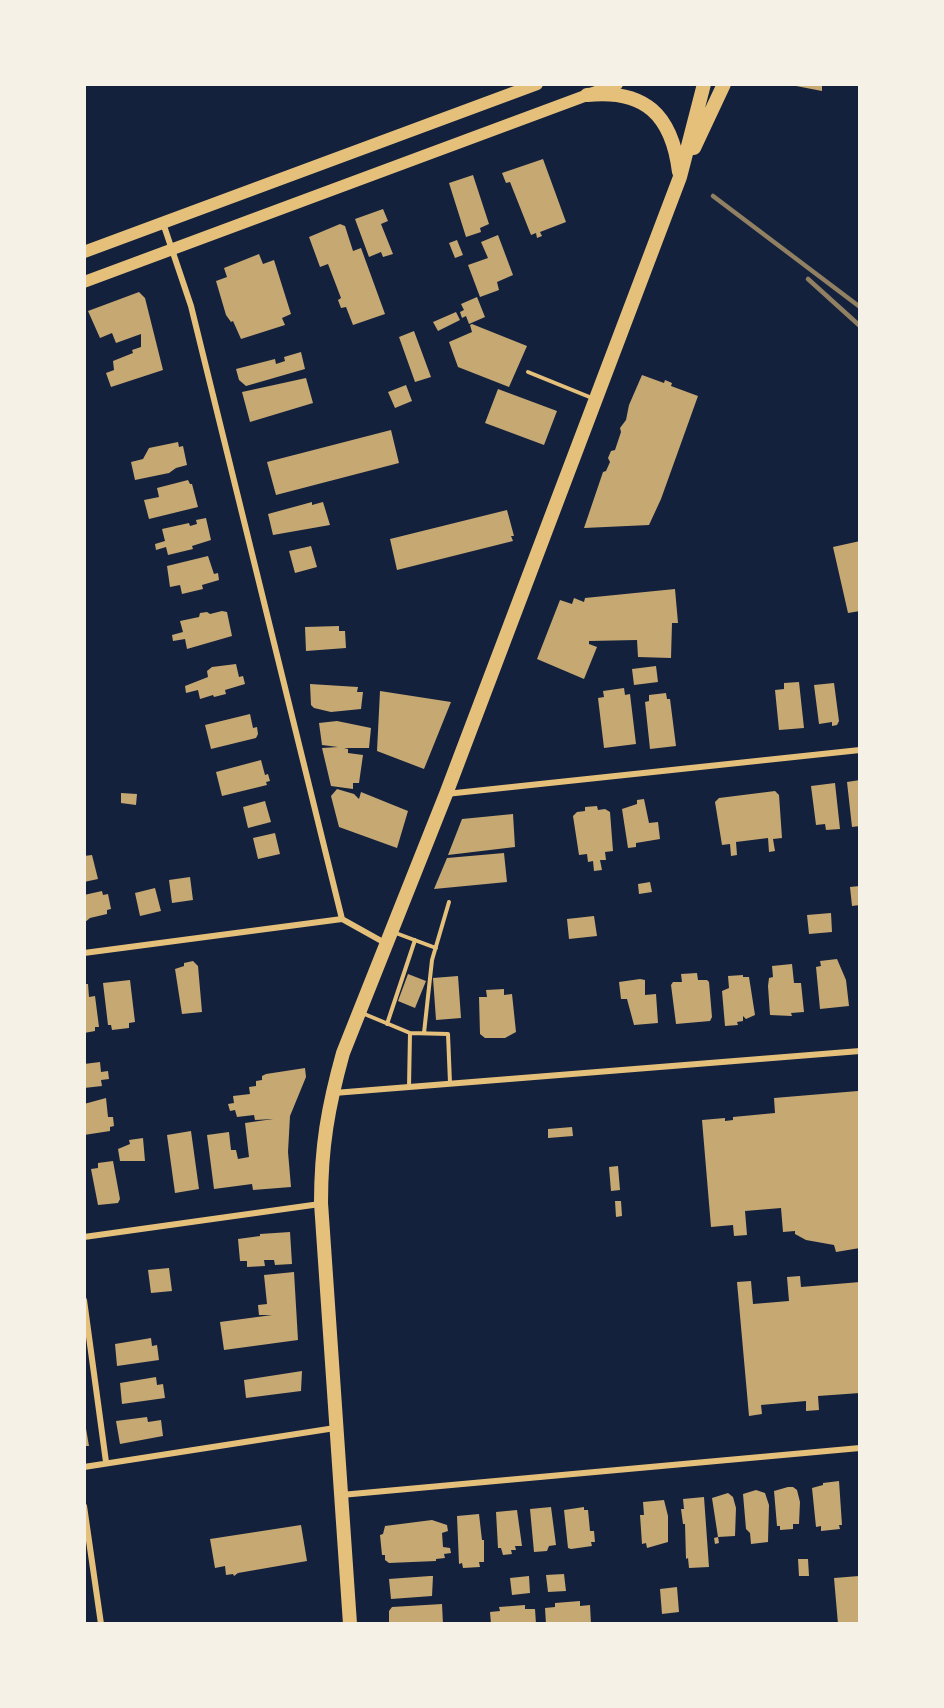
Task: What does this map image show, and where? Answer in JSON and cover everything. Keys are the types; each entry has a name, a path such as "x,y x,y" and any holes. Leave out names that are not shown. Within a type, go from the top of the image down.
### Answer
{"highway":[{"path":"680,177 704,84"},
{"path":"350,1624 321,1203 321,1157 332,1094 342,1053 446,794 680,177 724,84"},
{"path":"587,95 622,94 647,105 658,114 672,138 680,177"}],"main road":[{"path":"84,252 537,84"},
{"path":"84,282 616,84"}],"street":[{"path":"163,222 191,306 245,516 342,919"},
{"path":"446,794 860,750"},
{"path":"84,953 342,919 387,937"},
{"path":"332,1094 860,1051"},
{"path":"84,1237 321,1203"},
{"path":"84,1300 106,1462"},
{"path":"84,1467 336,1428"},
{"path":"340,1495 860,1448"},
{"path":"84,1506 101,1624"}],"lane":[{"path":"528,372 596,399"},
{"path":"424,1033 429,978 449,902"},
{"path":"387,937 415,940 436,948"},
{"path":"387,1024 415,940"},
{"path":"358,1011 410,1033 448,1034 450,1084"},
{"path":"409,1087 410,1033"}],"building":[{"path":"822,84 822,91 791,85"},
{"path":"543,159 566,222 540,232 542,236 537,238 536,233 531,235 510,182 506,183 502,173"},
{"path":"473,175 489,224 480,228 481,232 466,237 449,183"},
{"path":"383,209 388,221 381,224 393,254 383,257 381,252 369,257 355,219"},
{"path":"340,224 345,226 353,251 361,248 385,314 353,325 346,307 341,308 338,300 341,298 328,264 320,267 309,237"},
{"path":"498,235 513,275 497,282 499,290 480,297 468,265 488,258 481,242"},
{"path":"457,240 463,255 455,258 449,243"},
{"path":"259,254 263,264 274,260 291,314 282,318 285,325 241,339 233,321 231,322 226,315 216,281 227,277 224,268"},
{"path":"139,292 145,298 163,370 111,387 106,373 114,370 113,361 141,347 141,334 116,343 112,333 100,338 88,311"},
{"path":"477,297 485,317 469,324 466,316 462,318 460,312 464,310 461,304"},
{"path":"456,312 460,320 438,331 433,322"},
{"path":"470,325 527,346 509,387 458,367 449,342 472,332"},
{"path":"414,331 431,377 415,382 399,337"},
{"path":"301,352 305,369 246,386 239,380 236,369 275,359 276,364 285,361 284,357"},
{"path":"642,375 664,383 665,380 672,383 671,386 698,396 661,499 649,525 584,528 603,472 606,471 610,462 608,458 611,451 615,450 621,432 620,428 626,420 629,405"},
{"path":"306,378 313,403 250,422 242,392"},
{"path":"406,385 412,401 395,408 388,392"},
{"path":"498,389 557,411 544,445 485,423"},
{"path":"391,430 399,463 276,495 267,462"},
{"path":"178,442 179,447 183,446 187,465 169,473 135,480 131,462 143,459 149,448"},
{"path":"188,480 192,484 198,507 149,519 144,500 159,497 157,488"},
{"path":"312,502 312,505 323,502 330,525 273,535 268,514"},
{"path":"507,510 514,536 511,536 513,541 397,570 390,539"},
{"path":"206,518 211,540 192,546 193,549 168,555 166,547 156,550 155,544 165,541 162,529 189,523 190,526 197,524 196,520"},
{"path":"860,541 860,611 848,613 833,547"},
{"path":"311,546 317,567 295,573 289,551"},
{"path":"208,556 214,574 218,573 219,580 202,585 203,589 182,594 180,585 170,587 167,566"},
{"path":"675,589 678,623 672,623 671,658 638,657 637,640 589,641 589,644 597,647 584,679 537,659 560,600 572,604 574,598 584,602 585,598"},
{"path":"227,612 232,636 187,649 185,639 173,641 172,635 183,632 180,621 199,617 200,613 210,614"},
{"path":"339,626 339,631 345,631 346,648 306,651 305,627"},
{"path":"236,664 239,677 243,676 245,684 225,690 226,694 214,697 213,695 200,699 198,690 186,693 185,686 208,677 207,671 212,667"},
{"path":"656,666 658,682 634,685 632,669"},
{"path":"799,682 804,728 779,730 775,690 784,689 784,683"},
{"path":"834,683 839,721 837,725 832,726 832,722 819,724 814,685"},
{"path":"310,684 358,687 357,692 363,692 361,709 331,712 314,708 311,705"},
{"path":"624,688 625,695 630,694 636,744 604,748 598,698 604,697 603,691"},
{"path":"380,691 451,702 424,769 377,751"},
{"path":"666,693 667,699 670,699 676,746 650,749 645,702 649,701 649,695"},
{"path":"250,714 253,728 257,727 256,738 211,749 205,725"},
{"path":"337,721 371,728 369,748 344,748 348,749 348,753 363,755 359,783 353,783 353,789 331,786 322,748 338,747 322,745 319,723"},
{"path":"261,760 265,775 268,774 270,781 266,782 267,785 222,796 216,772"},
{"path":"860,780 860,826 852,827 847,782"},
{"path":"835,783 840,829 826,830 825,824 816,825 811,786"},
{"path":"337,789 354,794 359,799 361,792 408,811 397,848 339,827 331,796"},
{"path":"775,791 779,795 782,838 773,839 775,851 769,852 768,838 736,842 737,855 731,856 730,844 722,845 715,802 719,798"},
{"path":"121,793 137,794 136,805 121,803"},
{"path":"644,799 649,823 658,822 660,839 636,843 636,847 628,848 622,809 637,804 637,800"},
{"path":"265,801 271,822 248,828 243,807"},
{"path":"597,806 598,810 605,809 610,812 613,851 605,852 606,860 600,860 602,870 594,871 593,861 588,862 587,854 579,855 573,816 577,812 585,811 585,807"},
{"path":"513,814 515,847 448,855 462,819"},
{"path":"275,833 280,854 258,859 253,838"},
{"path":"504,853 507,882 434,889 447,858"},
{"path":"92,855 98,879 84,882 84,856"},
{"path":"190,877 193,900 172,903 169,880"},
{"path":"650,882 652,892 639,894 638,884"},
{"path":"860,886 860,905 852,906 850,887"},
{"path":"155,888 161,911 140,916 135,893"},
{"path":"102,891 103,895 108,894 111,909 107,910 107,914 90,918 84,923 84,895"},
{"path":"831,913 832,932 809,934 807,915"},
{"path":"594,916 597,936 569,939 567,919"},
{"path":"837,959 846,980 849,1006 820,1009 816,967 821,966 820,961"},
{"path":"193,961 198,966 202,1012 182,1014 175,969 184,966 184,963"},
{"path":"792,964 794,983 801,983 804,1012 791,1013 792,1016 770,1015 768,986 769,978 773,977 772,966"},
{"path":"697,973 698,980 709,982 712,1017 710,1021 676,1024 671,985 673,982 682,982 681,974"},
{"path":"408,974 426,981 415,1008 398,1001"},
{"path":"743,975 743,977 749,977 755,1015 746,1019 743,1016 743,1021 737,1022 738,1025 725,1026 722,991 729,988 728,976"},
{"path":"458,976 461,1018 436,1020 433,978"},
{"path":"130,980 135,1022 129,1023 129,1028 112,1030 111,1025 108,1025 103,983"},
{"path":"645,980 645,995 656,994 658,1023 634,1025 627,999 621,999 619,982"},
{"path":"84,984 88,984 89,997 95,996 99,1027 95,1027 95,1031 84,1033"},
{"path":"504,989 504,995 512,994 516,1032 505,1038 485,1038 480,1034 479,997 487,997 486,990"},
{"path":"100,1062 101,1072 108,1071 109,1079 101,1080 102,1086 84,1088 84,1064"},
{"path":"305,1068 306,1077 290,1116 288,1152 291,1187 253,1190 252,1184 214,1189 207,1135 229,1132 231,1150 236,1150 238,1159 249,1157 245,1123 273,1119 255,1120 254,1115 237,1117 235,1110 230,1111 228,1104 234,1103 233,1096 250,1094 249,1087 256,1086 256,1081 262,1080 262,1076 266,1074"},
{"path":"858,1091 860,1248 836,1252 834,1245 806,1240 795,1234 795,1231 783,1232 781,1208 745,1211 747,1235 734,1236 733,1225 711,1227 702,1120 725,1118 725,1121 733,1120 733,1117 775,1113 774,1098"},
{"path":"106,1098 108,1117 113,1117 114,1126 110,1127 110,1131 84,1135 84,1104"},
{"path":"572,1127 573,1136 548,1138 548,1129"},
{"path":"191,1131 199,1189 175,1193 167,1135"},
{"path":"143,1138 145,1161 120,1161 118,1149 130,1144 129,1140"},
{"path":"113,1161 120,1199 118,1203 98,1205 91,1169 98,1168 98,1163"},
{"path":"618,1166 620,1190 611,1191 609,1167"},
{"path":"615,1201 621,1201 622,1216 616,1217"},
{"path":"290,1232 292,1264 275,1265 274,1260 264,1260 265,1266 247,1267 247,1261 240,1261 238,1239 260,1236 260,1234"},
{"path":"169,1268 172,1291 151,1293 148,1270"},
{"path":"294,1272 298,1340 224,1350 220,1322 272,1315 259,1315 258,1305 267,1304 264,1275"},
{"path":"800,1276 801,1287 860,1282 860,1393 818,1396 819,1410 806,1411 806,1401 761,1405 762,1414 749,1416 737,1282 751,1281 753,1304 789,1301 787,1277"},
{"path":"151,1338 152,1346 157,1345 159,1360 117,1366 115,1344"},
{"path":"302,1371 301,1391 246,1398 244,1380"},
{"path":"156,1377 157,1385 163,1384 165,1398 122,1404 120,1383"},
{"path":"84,1417 89,1446 84,1446"},
{"path":"147,1417 148,1422 161,1420 163,1436 120,1444 116,1421"},
{"path":"839,1481 842,1525 839,1525 840,1529 821,1531 821,1526 816,1527 812,1488 823,1485 823,1483"},
{"path":"788,1487 797,1490 800,1502 799,1524 793,1524 793,1529 780,1530 780,1526 777,1526 774,1491"},
{"path":"756,1490 765,1493 769,1505 768,1542 751,1544 750,1533 746,1529 743,1494"},
{"path":"728,1493 733,1497 736,1508 735,1536 718,1537 712,1498"},
{"path":"704,1497 709,1567 689,1568 688,1558 686,1559 685,1524 683,1524 681,1509 684,1509 683,1499"},
{"path":"664,1500 668,1516 668,1542 647,1548 646,1543 642,1544 640,1515 644,1515 643,1502"},
{"path":"551,1507 556,1545 549,1546 547,1551 534,1552 530,1509"},
{"path":"584,1507 584,1510 588,1510 590,1531 594,1531 595,1542 591,1542 592,1546 568,1548 564,1510"},
{"path":"517,1510 522,1546 515,1546 516,1550 511,1550 512,1554 503,1555 501,1548 498,1548 496,1512"},
{"path":"479,1514 482,1540 484,1540 484,1562 479,1562 480,1567 463,1568 462,1563 459,1564 457,1516"},
{"path":"432,1520 447,1525 448,1531 442,1533 443,1547 450,1548 451,1553 444,1554 445,1558 436,1559 436,1561 389,1563 385,1560 385,1555 382,1555 380,1535 383,1534 385,1526"},
{"path":"301,1525 307,1561 238,1573 234,1576 233,1574 226,1575 225,1566 215,1568 210,1539"},
{"path":"718,1537 719,1543 715,1544 714,1538"},
{"path":"798,1559 808,1559 809,1576 799,1576"},
{"path":"564,1574 566,1591 548,1592 546,1575"},
{"path":"433,1576 432,1596 391,1599 389,1579"},
{"path":"529,1576 530,1593 512,1595 510,1578"},
{"path":"859,1576 860,1624 838,1624 834,1578"},
{"path":"677,1587 679,1612 662,1614 660,1589"},
{"path":"580,1601 580,1606 590,1605 591,1624 546,1624 545,1608 555,1607 555,1603"},
{"path":"442,1604 443,1624 389,1624 389,1611 392,1607"},
{"path":"525,1605 525,1609 535,1609 536,1624 491,1624 490,1612 500,1611 499,1607"}],"railway":[{"path":"713,196 860,307"},
{"path":"808,279 860,326"}]}
